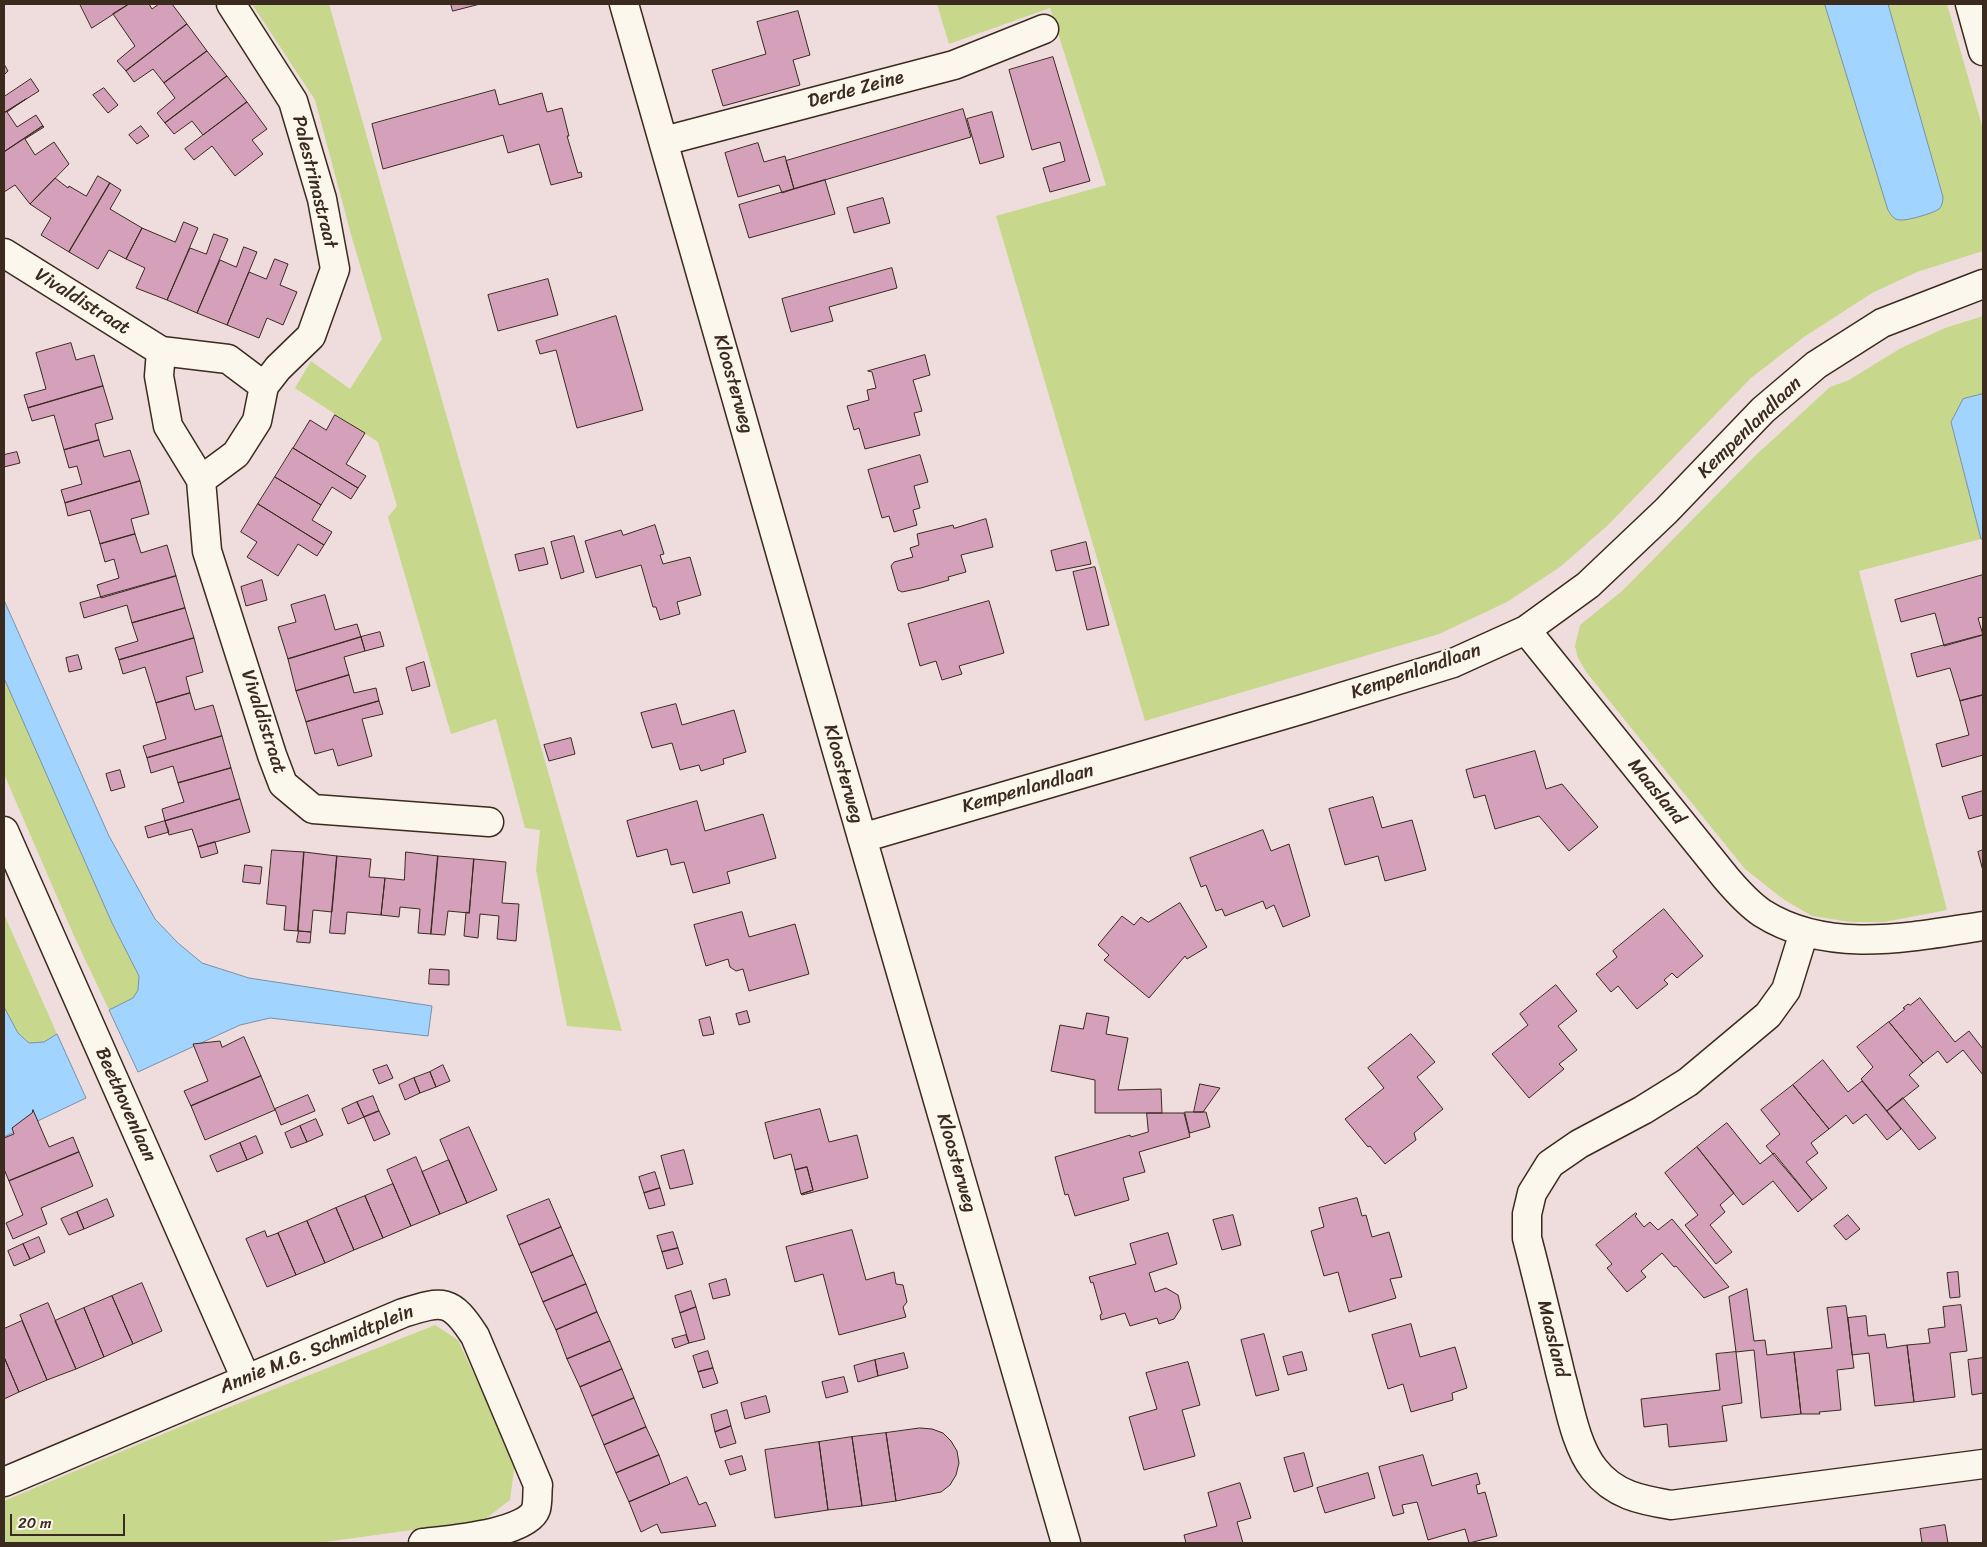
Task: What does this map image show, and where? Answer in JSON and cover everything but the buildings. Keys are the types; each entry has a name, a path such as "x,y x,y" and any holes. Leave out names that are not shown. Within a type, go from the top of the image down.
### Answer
{"street":[{"name":"Palestrinastraat","path":"231,4 293,101 322,199 335,269 311,336 278,368 264,386"},
{"name":"Kloosterweg","path":"624,4 1066,1543"},
{"path":"1970,4 1983,51"},
{"name":"Derde Zeine","path":"664,141 954,64 1044,29"},
{"name":"Vivaldistraat","path":"4,253 161,351 228,359 264,386"},
{"name":"Kempenlandlaan","path":"862,838 1453,664 1526,630 1588,585 1666,511 1764,410 1816,365 1882,323 1983,284"},
{"name":"Vivaldistraat","path":"161,351 159,376 168,426 201,480 207,551 283,784 313,809 489,822"},
{"path":"201,480 236,454 257,421 264,386"},
{"name":"Maasland","path":"1526,630 1741,895 1762,913 1804,932 1838,938 1877,940 1906,938 1983,926"},
{"name":"Beethovenlaan","path":"4,831 246,1380"},
{"name":"Maasland","path":"1804,932 1786,990 1768,1015 1688,1082 1643,1110 1579,1144 1550,1164 1532,1193 1527,1214 1527,1238 1572,1418 1584,1454 1594,1470 1613,1487 1637,1499 1671,1504 1983,1464"},
{"name":"Annie M.G. Schmidtplein","path":"4,1482 403,1313 430,1304 449,1307 461,1314 475,1336 538,1485 536,1510 524,1523 493,1533 423,1543"}],"green space":[{"path":"252,4 329,4 622,1031 567,1026 536,870 540,830 525,828 496,719 451,734 388,517 397,506 378,442 295,388 311,361 350,389 382,339 352,238 315,100"},
{"path":"937,4 1825,4 1888,210 1900,220 1910,219 1938,210 1943,197 1888,4 1947,4 1983,129 1983,251 1917,272 1872,293 1804,337 1751,378 1607,526 1560,567 1507,602 1439,634 1145,721 996,216 1106,185 1050,8 949,44"},
{"path":"1983,316 1983,394 1963,399 1951,422 1981,539 1859,571 1947,910 1884,922 1850,922 1812,916 1783,899 1745,869 1587,673 1578,658 1575,646 1580,625 1622,591 1756,455 1830,387 1849,380 1901,348 1945,328"},
{"path":"4,678 112,923 139,976 138,990 133,998 109,1010 74,936 4,774"},
{"path":"4,914 57,1034 44,1042 29,1043 18,1033 4,1007"},
{"path":"435,1325 458,1340 515,1463 510,1500 484,1520 318,1543 4,1543 4,1501 189,1423"}],"water":[{"path":"1825,4 1888,4 1943,197 1941,206 1936,211 1914,218 1898,220 1888,210"},
{"path":"1983,394 1983,539 1981,539 1951,422 1963,399"},
{"path":"4,600 109,836 155,919 178,943 202,963 249,978 432,1006 428,1036 270,1018 240,1025 138,1072 109,1010 133,998 138,990 139,976 112,923 4,678"},
{"path":"4,1007 18,1033 29,1043 44,1042 57,1034 86,1098 4,1137"}]}
